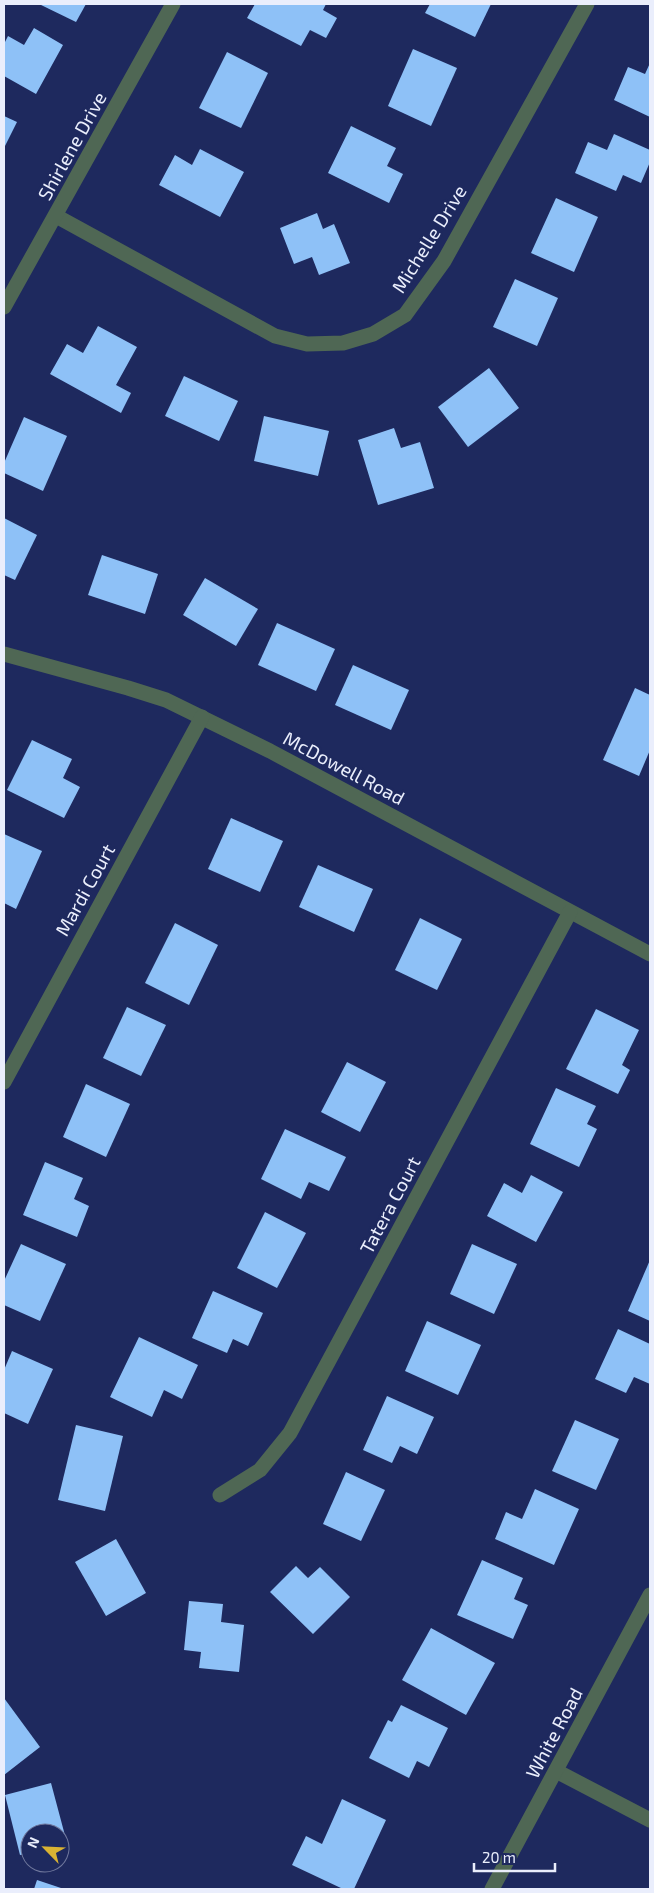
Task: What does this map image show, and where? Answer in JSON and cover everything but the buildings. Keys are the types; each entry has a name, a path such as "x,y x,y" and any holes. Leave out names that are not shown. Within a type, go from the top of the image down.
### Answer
{"street":[{"name":"Shirlene Drive","path":"4,307 173,4"},
{"name":"Michelle Drive","path":"56,216 275,336 308,344 343,343 374,334 404,315 444,261 586,4"},
{"name":"McDowell Road","path":"4,654 166,700 202,717 650,954"},
{"name":"Mardi Court","path":"4,1082 202,717"},
{"name":"Tatera Court","path":"220,1495 260,1470 290,1433 570,912"},
{"name":"White Road","path":"492,1889 650,1595"},
{"path":"556,1771 650,1820"}]}
